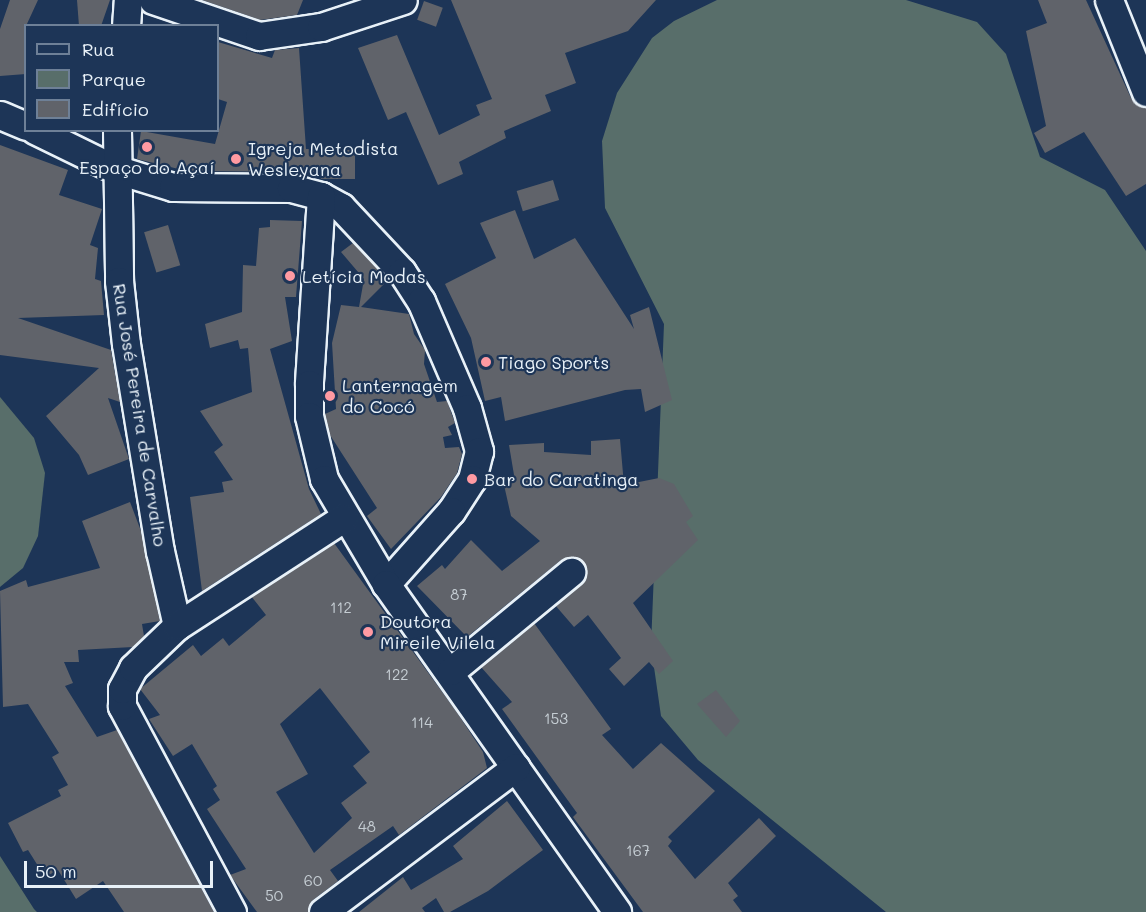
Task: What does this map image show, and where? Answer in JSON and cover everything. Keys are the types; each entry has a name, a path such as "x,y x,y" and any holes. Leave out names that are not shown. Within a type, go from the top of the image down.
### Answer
{"street":[{"path":"126,24 128,0"},
{"path":"153,0 259,36 321,27 403,0"},
{"path":"1109,0 1146,92"},
{"path":"0,115 24,125"},
{"path":"39,132 115,169 173,187 291,188 321,196 341,207 412,286 478,442 472,479 386,584"},
{"name":"Rua José Pereira de Carvalho","path":"117,132 115,169 126,344 160,551 177,626"},
{"path":"321,196 309,416 324,480 343,518 386,584 451,671 617,912"},
{"path":"232,912 122,705 122,689 133,668 177,626 343,518"},
{"path":"451,671 572,572"},
{"path":"323,912 516,767"}],"green space":[{"path":"717,0 906,0 977,22 1006,54 1040,157 1105,190 1146,251 1146,912 886,912 698,760 661,716 651,646 664,324 605,208 602,141 617,93 652,38 674,21"},
{"path":"0,397 34,438 45,473 38,536 23,568 0,587"},
{"path":"0,856 34,909 37,912 0,912"}],"building":[{"path":"10,0 38,0 27,24 24,24 24,74 0,76 0,29"},
{"path":"77,0 110,0 102,24 79,24"},
{"path":"202,0 303,0 297,15 260,20"},
{"path":"451,0 656,0 628,31 565,53 576,83 545,95 551,111 504,131 506,138 459,162 463,174 438,185 406,112 388,120 358,48 397,35 439,135 480,115 476,105 492,99"},
{"path":"1038,0 1086,0 1131,98 1146,107 1146,184 1126,196 1084,132 1045,153 1034,133 1046,126 1026,31 1047,23"},
{"path":"424,1 443,8 436,27 417,20"},
{"path":"219,42 272,58 275,50 299,48 306,149 355,150 355,179 321,179 320,172 187,171 137,159 141,132 215,144 227,102 219,99"},
{"path":"0,145 68,170 59,195 102,209 90,245 98,248 95,279 101,281 104,315 18,318 111,350 120,402 108,398 129,459 88,475 79,455 46,416 99,368 0,355"},
{"path":"553,180 559,200 523,211 517,191"},
{"path":"515,210 534,259 575,238 634,329 630,315 649,307 672,400 645,412 641,389 625,390 505,421 501,397 485,401 471,338 445,284 496,258 480,223"},
{"path":"270,220 302,221 296,297 285,297 292,341 270,349 309,489 321,514 202,591 190,497 224,492 222,482 233,480 214,452 223,445 200,411 252,392 248,348 240,349 238,340 210,348 205,324 242,312 243,265 256,266 259,228 270,227"},
{"path":"168,225 180,265 156,272 144,232"},
{"path":"353,243 388,280 361,307 409,314 414,334 425,350 424,364 437,402 447,401 455,423 448,427 452,435 443,437 445,448 459,447 462,454 457,473 441,497 391,549 367,516 377,508 330,435 325,414 336,409 332,343 341,305 359,307 364,279 341,252"},
{"path":"620,439 624,485 659,478 674,484 693,516 686,522 698,540 633,603 673,661 659,674 649,662 624,686 609,669 621,658 588,615 574,627 555,605 585,578 586,569 576,557 561,560 467,637 417,586 442,565 445,569 471,540 502,571 540,541 511,516 504,485 514,475 509,445 544,443 544,452 591,455 591,441"},
{"path":"130,502 141,531 160,621 142,624 144,636 133,647 78,650 79,662 64,662 73,683 65,686 97,737 117,730 214,912 124,912 103,881 76,899 58,870 45,877 28,850 23,852 8,823 61,796 58,790 68,785 52,757 59,753 28,704 3,707 0,591 26,580 28,587 100,568 82,521"},
{"path":"334,543 456,711 483,752 487,768 399,835 393,826 330,870 338,881 313,900 308,912 257,912 230,875 246,869 207,809 220,800 213,789 217,786 192,744 173,756 149,719 160,715 140,689 193,645 201,656 223,638 229,646 266,615 251,596","holes":["320,688 370,752 353,766 367,783 341,803 352,818 314,853 276,792 308,774 280,724"]},
{"path":"534,623 611,729 602,735 633,769 661,743 715,791 668,837 672,841 668,846 695,879 759,818 776,836 728,883 738,896 733,900 742,912 643,912 573,817 577,813 502,709 512,702 481,667"},
{"path":"716,690 740,721 726,737 697,704"},
{"path":"507,801 543,850 488,891 450,912 444,912 436,898 422,908 425,912 359,912 403,877 411,890 463,859 453,846"}],"place":[{"name":"Espaço do Açaí","path":"147,147"},
{"name":"Igreja Metodista Wesleyana","path":"236,159"},
{"name":"Letícia Modas","path":"290,276"},
{"name":"Tiago Sports","path":"486,362"},
{"name":"Lanternagem do Cocó","path":"330,396"},
{"name":"Bar do Caratinga","path":"472,479"},
{"name":"Doutora Mireile Vilela","path":"368,632"}]}
